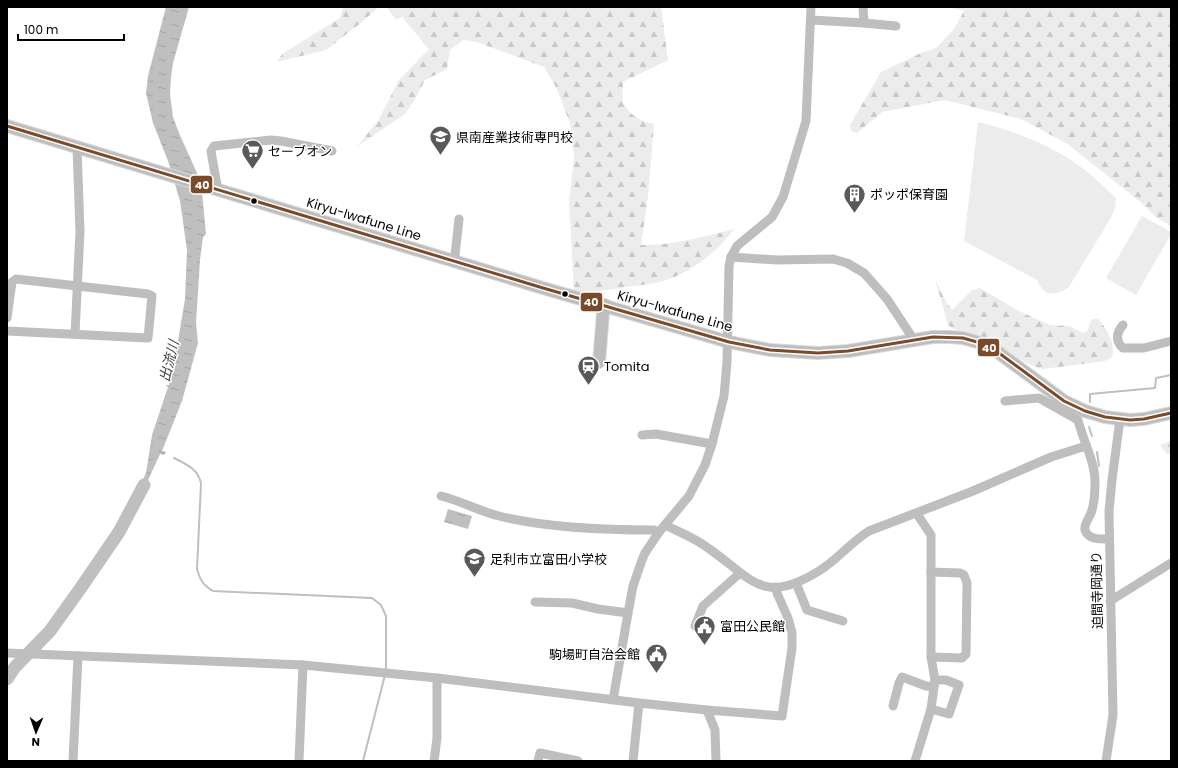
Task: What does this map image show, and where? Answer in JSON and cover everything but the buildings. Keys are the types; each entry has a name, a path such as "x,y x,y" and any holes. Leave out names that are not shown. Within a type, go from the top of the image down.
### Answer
{"main road":[{"path":"7,126 77,147"},
{"name":"Kiryu-Iwafune Line","path":"77,147 203,186 729,342 770,350 818,353 848,351 914,340 943,337 970,339 993,349 1026,371 1064,400 1100,416 1120,419"},
{"path":"600,362 603,313 605,305"},
{"path":"1120,419 1144,419 1171,413"}],"street":[{"path":"613,700 633,586 642,560 658,532 688,496 705,465 712,444 724,396 729,342 729,266 731,257 737,246 772,216 783,197 806,121 811,7"},
{"path":"863,7 864,22"},
{"path":"811,20 864,22 896,26"},
{"path":"218,190 211,151 214,146 271,140 332,151"},
{"path":"75,334 80,231 77,147"},
{"path":"452,260 459,219"},
{"path":"731,257 777,260 833,259 847,263 864,273 887,299 914,340"},
{"path":"7,318 12,282 16,279 148,294 152,296 148,338 7,331"},
{"path":"1123,325 1119,330 1117,339 1118,343 1123,348 1144,348 1171,341"},
{"path":"1005,401 1039,398 1078,420 1093,466 1095,483 1094,504 1085,524 1085,530 1095,539 1109,539"},
{"name":"迫間寺岡通り","path":"1106,761 1113,715 1109,512 1120,419"},
{"path":"642,435 656,434 712,444"},
{"path":"665,524 707,547 758,584 776,588 796,583 822,569 862,535 869,531 917,514 1051,457 1086,446"},
{"path":"441,496 500,516 531,522 617,530 654,530 658,532"},
{"path":"915,761 931,709 934,684 931,657 931,535 917,514"},
{"path":"1110,601 1171,563"},
{"path":"695,626 703,606 740,572"},
{"path":"931,572 960,573 964,575 967,583 966,654 962,658 931,657"},
{"path":"796,583 807,610 843,621"},
{"path":"7,653 303,665 437,678 639,703 782,716 790,662 792,634 776,588"},
{"path":"535,602 572,603 598,609 628,613"},
{"path":"73,761 78,656"},
{"path":"299,761 303,665"},
{"path":"892,706 902,677 926,686 946,680 960,685 949,714 931,709"},
{"path":"434,761 437,738 437,678"},
{"path":"633,761 639,703"},
{"path":"707,710 715,730 716,761"},
{"path":"538,761 540,753 578,761"}],"green space":[{"path":"343,7 379,7 326,50 277,62 282,54 340,18"},
{"path":"387,7 661,7 668,60 623,82 623,102 625,107 636,117 654,124 648,197 641,245 677,242 700,238 734,229 720,246 703,261 673,277 649,284 600,291 574,292 569,201 574,158 570,123 556,87 544,67 477,42 463,40 450,50 447,69 425,80 405,114 358,146 379,119 399,80 429,49 402,17 396,20"},
{"path":"949,7 1171,7 1171,226 1157,218 1138,200 1066,143 1021,119 945,100 882,112 857,133 851,131 850,125 881,72 921,53 936,48 954,29 964,11"},
{"path":"978,122 1016,133 1063,155 1080,166 1116,198 1115,209 1110,219 1069,287 1064,290 1050,294 1043,290 1037,280 964,241"},
{"path":"1142,216 1171,232 1171,234 1136,295 1106,278"},
{"path":"935,279 952,310 972,290 980,288 1019,311 1050,325 1069,326 1083,333 1088,330 1090,322 1093,319 1098,319 1105,327 1112,342 1112,357 1105,361 1043,369 1026,363 986,339 958,330 948,325"},
{"path":"1171,441 1171,454 1167,454 1160,445"}],"water":[{"path":"166,7 189,7 173,63 170,94 173,117 201,182 206,234 203,237 200,260 196,323 198,343 182,401 162,451 166,452 164,455 160,454 138,502 134,500 146,473 152,435 168,387 165,385 169,385 185,299 187,250 180,201 168,161 153,123 146,93 148,76"},
{"path":"448,509 472,516 468,529 444,522"}],"waterway":[{"path":"1090,402 1090,394 1155,388 1156,378 1171,375"},
{"path":"1089,427 1092,436"},
{"path":"1097,452 1099,466"},
{"path":"174,458 187,465 194,471 201,483 197,569 204,584 213,591 372,598 381,605 386,616 386,671"},
{"name":"出流川","path":"7,679 15,667 50,631 80,589 119,532 144,485"},
{"path":"363,761 385,675"}],"transit line":[{"name":"40","path":"7,126 543,288 729,342 770,350 818,353 848,351 933,337 963,338 977,342 999,353 1064,401 1085,411 1105,417 1130,420 1144,419 1171,413"}],"place":[{"name":"県南産業技術専門校","path":"441,156"},
{"name":"セーブオン","path":"253,170"},
{"name":"ポッポ保育園","path":"855,214"},
{"name":"Tomita","path":"588,386"},
{"name":"足利市立富田小学校","path":"475,578"},
{"name":"富田公民館","path":"704,646"},
{"name":"駒場町自治会館","path":"656,674"}]}
